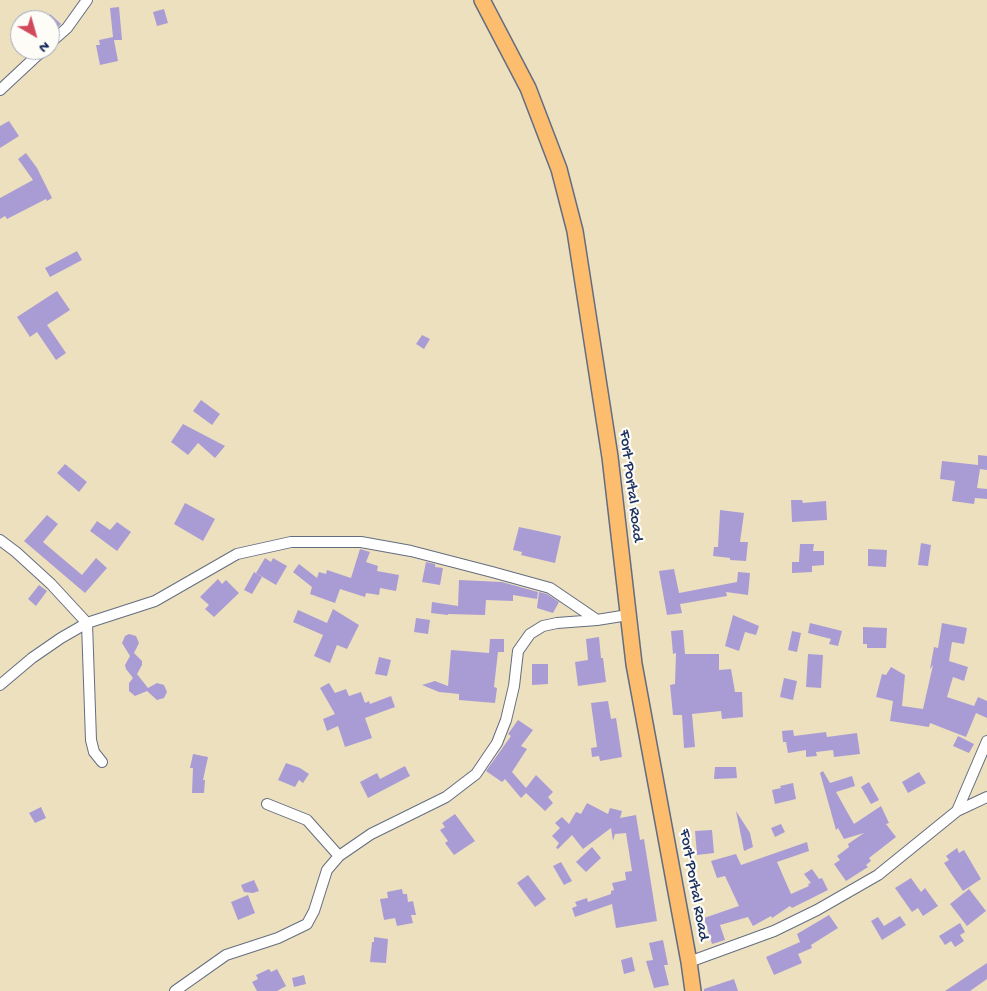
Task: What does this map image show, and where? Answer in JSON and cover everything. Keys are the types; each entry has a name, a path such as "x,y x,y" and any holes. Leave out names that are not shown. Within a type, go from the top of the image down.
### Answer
{"main road":[{"name":"Fort Portal Road","path":"482,0 528,88 559,169 575,231 610,457 634,664 693,991"}],"street":[{"path":"60,34 67,28 87,0"},
{"path":"0,90 32,60"},
{"path":"0,540 16,552 50,584 87,623 91,740 94,752 102,762"},
{"path":"0,685 32,658 87,623 155,601 237,554 291,542 361,542 429,556 550,588 597,620"},
{"path":"175,991 226,955 278,938 307,924 314,911 327,870 339,856 371,834 446,797 476,774 497,743 506,720 514,686 518,651 530,634 550,624 628,615"},
{"path":"958,811 987,741"},
{"path":"689,962 774,931 817,910 878,875 958,811 987,797"},
{"path":"266,804 307,820 339,856"}],"building":[{"path":"119,7 122,40 114,40 118,61 100,65 96,45 100,45 99,40 113,37 110,8"},
{"path":"164,9 168,23 157,26 153,12"},
{"path":"9,121 19,136 0,148 0,126"},
{"path":"26,153 37,168 52,198 47,201 46,199 7,219 5,216 0,219 0,198 33,180 18,159"},
{"path":"77,251 82,260 50,277 45,268"},
{"path":"57,291 70,310 47,325 66,353 56,360 37,332 30,337 17,317"},
{"path":"422,335 430,339 424,349 416,344"},
{"path":"201,400 220,414 212,425 193,411"},
{"path":"183,424 225,446 215,458 198,443 188,455 171,442"},
{"path":"978,455 987,456 987,470 980,469 977,488 987,489 987,499 975,498 974,504 952,501 955,481 940,479 942,461 978,465"},
{"path":"65,464 87,482 79,492 57,473"},
{"path":"791,500 802,500 803,503 826,501 827,520 792,522"},
{"path":"185,503 215,519 203,541 174,524"},
{"path":"720,510 744,513 740,542 748,542 746,561 713,556 714,547 718,547"},
{"path":"47,515 58,524 43,542 82,575 96,558 107,568 85,593 24,541"},
{"path":"97,521 110,530 117,522 131,532 117,551 90,531"},
{"path":"519,527 561,536 555,563 521,555 522,552 513,550"},
{"path":"921,543 931,545 928,566 918,565"},
{"path":"800,544 814,544 813,551 824,551 824,565 812,566 812,572 792,573 792,562 799,562"},
{"path":"360,549 370,552 366,562 378,566 377,571 399,575 396,591 380,588 379,595 366,593 365,597 340,589 335,603 310,594 312,587 293,572 299,564 317,578 319,572 326,574 327,570 351,578"},
{"path":"868,549 887,550 886,567 868,566"},
{"path":"265,558 271,562 273,558 287,566 276,585 256,573"},
{"path":"426,562 435,564 435,567 443,568 440,585 422,582"},
{"path":"674,569 679,593 737,582 738,572 750,573 748,595 726,592 727,596 680,604 682,613 667,615 659,571"},
{"path":"254,572 262,577 252,594 244,590"},
{"path":"218,579 222,584 226,580 239,593 214,617 205,609 209,605 200,597"},
{"path":"459,580 502,582 538,592 537,599 513,595 513,601 486,600 485,615 431,613 432,602 458,606"},
{"path":"39,585 47,591 36,606 28,599"},
{"path":"539,592 547,594 559,602 553,613 537,608"},
{"path":"333,609 359,625 347,649 337,645 330,663 314,656 323,635 293,622 298,610 327,623"},
{"path":"733,615 759,626 756,635 745,632 739,651 725,646"},
{"path":"416,618 430,620 428,634 414,632"},
{"path":"810,623 842,631 838,646 829,644 831,639 808,633"},
{"path":"942,623 967,628 964,644 952,642 949,661 968,667 964,681 953,677 947,697 974,706 978,697 987,701 987,718 976,713 966,737 930,723 929,727 890,721 893,701 876,697 882,674 886,675 891,667 905,675 902,706 923,709 933,665 930,669 934,647 938,648"},
{"path":"863,627 887,628 886,648 867,648 867,644 863,644"},
{"path":"683,630 685,654 719,654 719,670 731,669 735,692 742,692 743,717 722,719 721,711 692,714 695,747 684,748 682,715 673,715 670,685 675,684 676,653 673,654 671,631"},
{"path":"792,631 801,633 797,652 788,650"},
{"path":"129,634 136,636 139,643 134,653 142,661 142,665 137,674 148,688 157,683 164,685 167,692 164,698 157,700 147,691 135,696 129,691 129,683 133,678 125,665 130,656 122,643 125,636"},
{"path":"599,637 606,682 578,686 575,662 588,660 586,639"},
{"path":"490,639 504,639 504,652 498,652 494,687 497,688 495,703 459,700 459,694 439,692 422,685 435,681 448,686 451,650 489,653"},
{"path":"808,654 823,655 821,688 806,687"},
{"path":"379,657 391,660 387,676 375,674"},
{"path":"532,664 548,664 548,684 532,685"},
{"path":"784,678 797,681 793,700 780,697"},
{"path":"329,683 335,693 346,689 349,696 361,692 365,703 369,701 370,704 391,696 395,707 365,718 372,738 345,747 338,726 327,731 323,719 335,714 320,688"},
{"path":"608,701 611,719 616,718 622,757 600,761 599,756 592,757 591,748 597,747 591,703"},
{"path":"518,720 533,730 521,746 527,749 512,772 526,788 536,775 553,792 548,797 553,803 545,811 526,793 521,798 505,779 502,782 486,771 511,736 508,734"},
{"path":"793,730 794,736 826,732 827,737 857,733 860,754 834,757 833,750 816,752 817,756 806,757 806,750 788,753 786,742 783,742 782,731"},
{"path":"958,736 974,744 969,753 953,746"},
{"path":"193,754 208,757 203,780 205,780 204,793 192,793 193,768 190,768"},
{"path":"286,763 300,768 309,774 303,783 299,780 295,787 278,780"},
{"path":"405,766 410,776 368,798 360,782 377,773 380,779"},
{"path":"715,767 736,767 737,778 714,779"},
{"path":"823,771 830,783 852,776 855,786 836,792 854,824 881,806 889,823 886,824 896,837 869,858 871,861 866,865 868,867 846,881 834,864 840,860 837,856 849,847 848,844 864,833 844,839 838,828 836,830 820,773"},
{"path":"919,772 926,783 908,793 902,782"},
{"path":"869,782 879,800 871,804 861,787"},
{"path":"793,783 796,799 775,804 772,790"},
{"path":"587,803 608,814 610,808 622,811 620,818 636,815 640,840 644,839 657,921 616,928 612,904 575,917 572,908 577,906 575,902 587,898 588,902 611,894 611,891 614,890 612,883 626,880 625,872 632,871 626,833 615,834 613,841 611,828 583,849 572,835 558,849 556,848 559,843 552,836 560,828 555,823 562,817 569,824 576,812 581,814"},
{"path":"41,807 46,818 35,823 29,813"},
{"path":"736,811 750,833 753,847 744,851"},
{"path":"455,814 475,841 454,855 445,843 448,841 440,830 445,827 442,823"},
{"path":"781,824 785,832 775,837 771,828"},
{"path":"712,830 714,853 697,855 695,831"},
{"path":"807,842 809,851 777,862 791,894 809,886 808,884 811,883 804,874 812,869 819,879 822,878 828,890 792,908 790,906 772,918 771,916 753,926 748,917 720,925 725,940 712,944 704,918 739,906 725,876 717,878 711,861 736,854 741,865"},
{"path":"592,847 601,858 586,872 576,862"},
{"path":"957,848 959,853 964,850 981,879 963,891 944,863 949,860 946,856"},
{"path":"561,862 572,881 564,885 553,866"},
{"path":"528,875 546,899 535,907 517,883"},
{"path":"911,878 921,892 925,888 938,906 923,916 918,908 912,912 895,888"},
{"path":"254,880 259,891 253,893 244,892 241,885"},
{"path":"402,889 403,894 407,894 408,902 413,901 416,915 411,915 413,923 397,926 395,918 384,920 380,899 388,898 387,892"},
{"path":"969,889 986,911 967,926 950,904"},
{"path":"248,895 255,913 238,920 231,902"},
{"path":"829,915 838,928 811,945 812,948 798,954 802,963 774,975 766,957 800,942 797,934"},
{"path":"900,916 906,925 882,940 871,921 878,917 884,926"},
{"path":"960,923 965,932 960,935 964,941 955,947 951,941 945,945 939,936"},
{"path":"374,937 388,939 386,963 370,962"},
{"path":"663,940 668,965 664,965 669,985 654,988 646,961 653,960 649,943"},
{"path":"632,957 635,971 624,974 621,960"},
{"path":"987,963 987,979 970,991 945,991"},
{"path":"269,969 271,972 277,969 286,986 277,991 257,991 252,982 258,979 256,975"},
{"path":"304,975 306,984 294,987 292,978"},
{"path":"734,979 738,991 704,991 704,989"}]}
